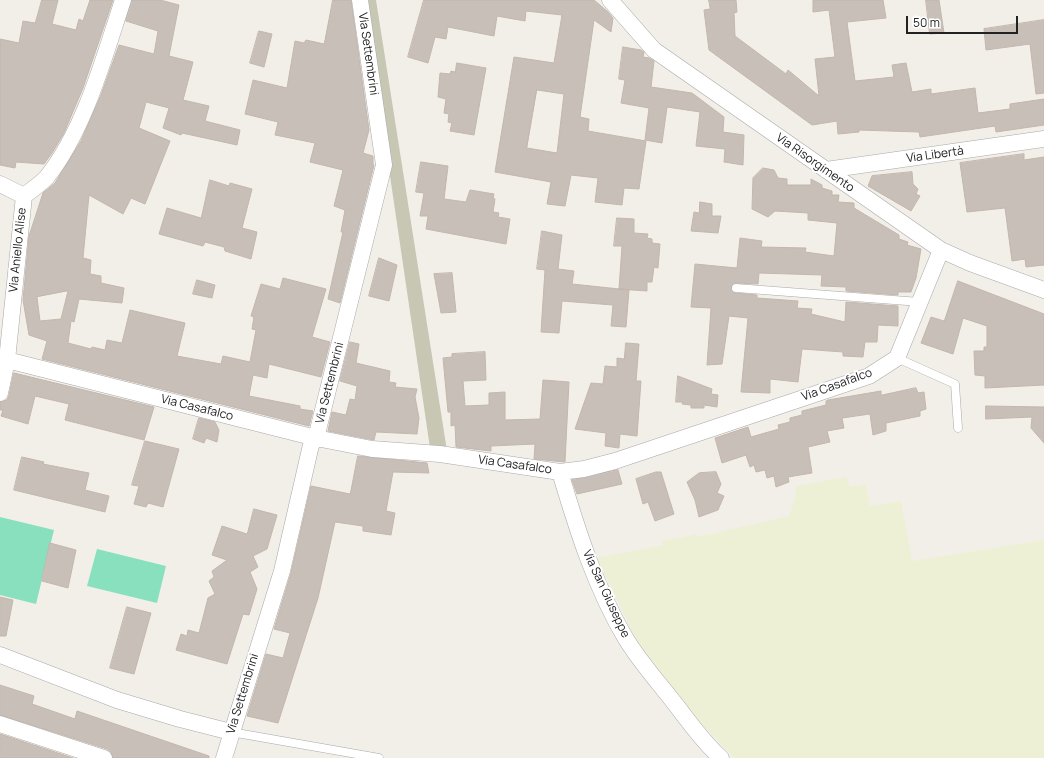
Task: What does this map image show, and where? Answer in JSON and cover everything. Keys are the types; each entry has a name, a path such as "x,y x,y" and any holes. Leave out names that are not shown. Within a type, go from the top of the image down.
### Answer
{"street":[{"name":"Via Aniello Alise","path":"0,393 7,360 24,196 46,178 72,139 99,73 123,0"},
{"name":"Via Settembrini","path":"224,758 282,571 311,445 316,438 384,164 360,0"},
{"name":"Via Risorgimento","path":"610,0 654,50 941,250 970,263 1044,290"},
{"name":"Via Libertà","path":"826,170 1044,139"},
{"path":"0,184 24,196"},
{"path":"898,358 941,250"},
{"name":"Via Casafalco","path":"7,360 316,438 372,449 440,454 560,472 584,469 615,461 869,376 898,358"},
{"name":"Via San Giuseppe","path":"560,472 588,558 610,610 626,640 644,666 721,758"},
{"path":"0,655 117,700 180,719 231,732"},
{"path":"0,724 104,758"}],"lane":[{"path":"736,288 920,302"},
{"path":"898,358 955,384 958,428"},
{"path":"231,732 379,758"}],"shaded area":[{"path":"362,0 376,0 447,451 430,448 389,169"},
{"path":"846,477 850,487 866,484 870,506 901,501 912,561 1044,540 1044,758 735,758 691,713 636,639 597,558 663,545 662,541 698,534 698,537 789,516 796,495 796,486"}],"green space":[{"path":"0,517 54,530 36,604 0,595"},
{"path":"97,549 166,566 157,603 87,586"}],"building":[{"path":"42,0 58,0 52,24 76,30 79,19 83,21 90,0 113,0 83,88 64,133 52,153 44,164 16,162 15,168 0,165 0,39 19,43 23,21 35,23"},
{"path":"132,0 160,0 179,5 169,56 193,62 183,100 209,106 205,121 240,130 237,145 182,133 181,135 163,128 169,108 146,102 139,128 170,141 145,204 131,198 123,214 89,195 83,258 91,260 90,274 101,276 101,283 124,288 122,303 79,299 74,322 71,321 68,343 91,349 92,347 105,350 107,340 122,343 130,310 185,323 177,356 221,364 223,356 250,362 256,330 252,329 254,317 251,316 261,284 280,289 283,278 326,289 312,337 330,342 321,377 269,364 267,378 253,375 249,396 300,406 300,409 313,411 309,426 42,359 47,341 29,335 23,300 29,236 43,193 55,183 81,141 101,95 119,45 154,54 158,31 126,21","holes":["68,291 61,319 40,321 37,297"]},
{"path":"333,0 351,0 369,130 363,153 373,156 374,165 340,303 328,299 343,232 341,232 345,210 334,206 343,170 310,162 315,143 275,135 278,122 245,114 253,80 287,88 295,41 304,43 306,40 324,44"},
{"path":"424,0 594,0 613,18 611,32 594,20 580,117 589,119 588,131 646,141 639,189 624,188 622,205 595,202 598,178 571,175 565,206 547,204 551,182 495,172 514,57 554,63 562,15 526,11 525,21 497,16 494,36 448,27 446,39 435,37 428,63 408,57","holes":["537,90 564,94 557,153 527,148"]},
{"path":"709,0 736,0 737,12 734,13 735,36 786,74 788,70 819,96 815,59 835,57 829,10 813,12 813,0 883,0 886,18 847,22 855,81 894,77 892,65 906,63 912,92 931,89 931,94 975,88 978,113 1010,109 1010,104 1044,99 1044,125 996,132 995,126 920,137 919,132 859,130 859,132 838,134 837,121 812,125 709,50 704,10 710,9"},
{"path":"926,0 939,0 944,33 930,34"},
{"path":"1044,20 1044,93 1036,94 1030,44 986,50 984,29"},
{"path":"259,31 272,34 264,67 250,63"},
{"path":"623,47 641,50 644,52 643,57 654,61 651,87 692,93 724,117 723,132 744,135 743,165 724,162 725,149 696,146 700,112 667,107 662,143 645,140 649,108 621,103 625,80 619,79"},
{"path":"457,63 486,68 474,135 450,131 452,123 448,122 449,114 444,113 446,99 438,97 440,73 450,74 451,71 455,72"},
{"path":"1024,154 1024,160 1044,157 1044,265 1026,267 1025,259 1012,261 1005,208 967,212 960,163"},
{"path":"421,162 448,166 444,199 466,202 470,190 494,194 493,198 495,199 493,212 499,213 498,217 510,219 506,244 426,229 428,216 420,216 424,193 416,192"},
{"path":"763,168 774,170 778,178 787,179 787,185 811,185 811,179 822,185 822,188 832,191 832,195 839,195 838,202 854,203 854,208 899,235 899,239 908,242 907,245 921,249 916,278 911,292 898,292 898,295 846,291 846,287 821,286 822,275 759,273 758,284 736,283 732,285 731,290 735,293 757,295 757,298 798,301 797,308 812,309 811,314 845,322 846,302 898,306 898,326 878,325 877,342 865,342 863,357 843,356 843,352 802,349 798,382 770,379 770,393 741,392 748,318 729,316 722,364 707,365 711,308 691,307 695,264 737,268 740,238 762,241 761,247 806,248 805,252 834,256 837,223 808,220 808,213 775,211 768,217 752,209 753,178"},
{"path":"912,172 913,184 918,189 916,194 920,196 911,211 868,186 872,176"},
{"path":"210,180 229,186 230,183 252,189 242,228 257,232 251,259 225,251 224,247 205,242 203,246 159,234 167,208 201,218"},
{"path":"700,202 712,204 712,216 721,216 718,233 691,231 694,212 699,213"},
{"path":"617,218 634,219 634,233 648,234 647,238 652,239 652,243 660,244 658,268 654,267 652,282 647,282 647,291 619,289 622,246 614,246"},
{"path":"542,231 562,235 558,269 574,271 572,284 629,290 626,327 611,326 613,305 562,301 559,333 541,332 545,270 537,269"},
{"path":"379,258 397,265 389,301 369,296"},
{"path":"452,273 456,312 441,313 434,274"},
{"path":"197,280 215,285 212,298 193,294"},
{"path":"958,281 1044,314 1044,385 985,388 985,376 975,375 974,351 984,351 984,347 987,347 987,326 963,318 953,354 921,343 931,317 944,321"},
{"path":"350,342 359,344 356,363 390,371 389,382 396,383 395,387 417,389 415,397 419,418 417,434 376,432 374,440 328,431 332,412 346,415 350,399 355,400 357,386 340,381"},
{"path":"626,343 639,344 636,381 641,381 637,436 620,434 619,448 605,446 606,433 575,429 591,383 603,384 605,366 617,367 617,358 624,359"},
{"path":"485,352 486,380 463,381 465,406 489,405 489,393 505,392 505,420 540,419 543,380 569,382 565,462 534,459 535,444 491,446 491,451 456,447 455,425 451,426 451,412 448,412 443,358 452,357 452,354"},
{"path":"14,373 154,407 144,440 65,420 69,404 35,396 28,424 1,416 3,410 0,410 0,402 7,400"},
{"path":"678,376 712,389 711,394 718,395 717,407 704,405 704,408 691,408 691,405 682,404 683,402 676,402"},
{"path":"916,388 918,393 924,392 926,409 920,411 920,416 886,423 886,431 873,435 870,414 842,418 844,428 827,431 830,442 808,447 812,473 788,477 789,482 776,487 774,476 767,478 765,470 756,472 754,465 750,467 746,455 722,463 715,438 748,427 751,437 779,429 778,425 790,422 790,418 802,415 802,411 826,405 826,401 828,400 881,391 881,395"},
{"path":"986,406 1044,407 1044,443 1031,428 1032,417 986,419"},
{"path":"199,418 215,422 219,430 217,442 206,438 204,443 193,439"},
{"path":"145,441 179,449 163,507 148,503 146,507 134,504 139,486 132,485"},
{"path":"358,456 427,463 429,473 393,472 386,511 395,513 391,535 363,531 363,526 335,522 318,598 278,723 247,716 266,654 283,658 290,633 274,629 291,573 311,486 350,494"},
{"path":"22,457 44,462 43,464 89,473 85,490 109,496 105,512 14,490"},
{"path":"618,470 622,484 577,494 572,480"},
{"path":"656,472 661,472 674,514 655,521 648,502 643,504 636,479"},
{"path":"716,472 721,484 717,493 724,496 718,510 699,517 695,500 687,482 699,473"},
{"path":"254,509 277,515 267,549 253,556 258,567 250,572 257,589 249,615 243,614 227,664 176,650 181,634 187,636 188,630 199,633 208,598 215,594 209,581 214,577 212,571 227,560 212,555 222,526 247,534"},
{"path":"50,543 76,550 68,588 42,581"},
{"path":"0,597 13,600 6,636 0,636"},
{"path":"127,607 151,613 134,674 110,668"},
{"path":"0,685 34,696 32,704 75,719 77,711 209,756 209,758 113,758 111,752 107,749 0,715"},
{"path":"0,734 73,758 0,758"}]}
